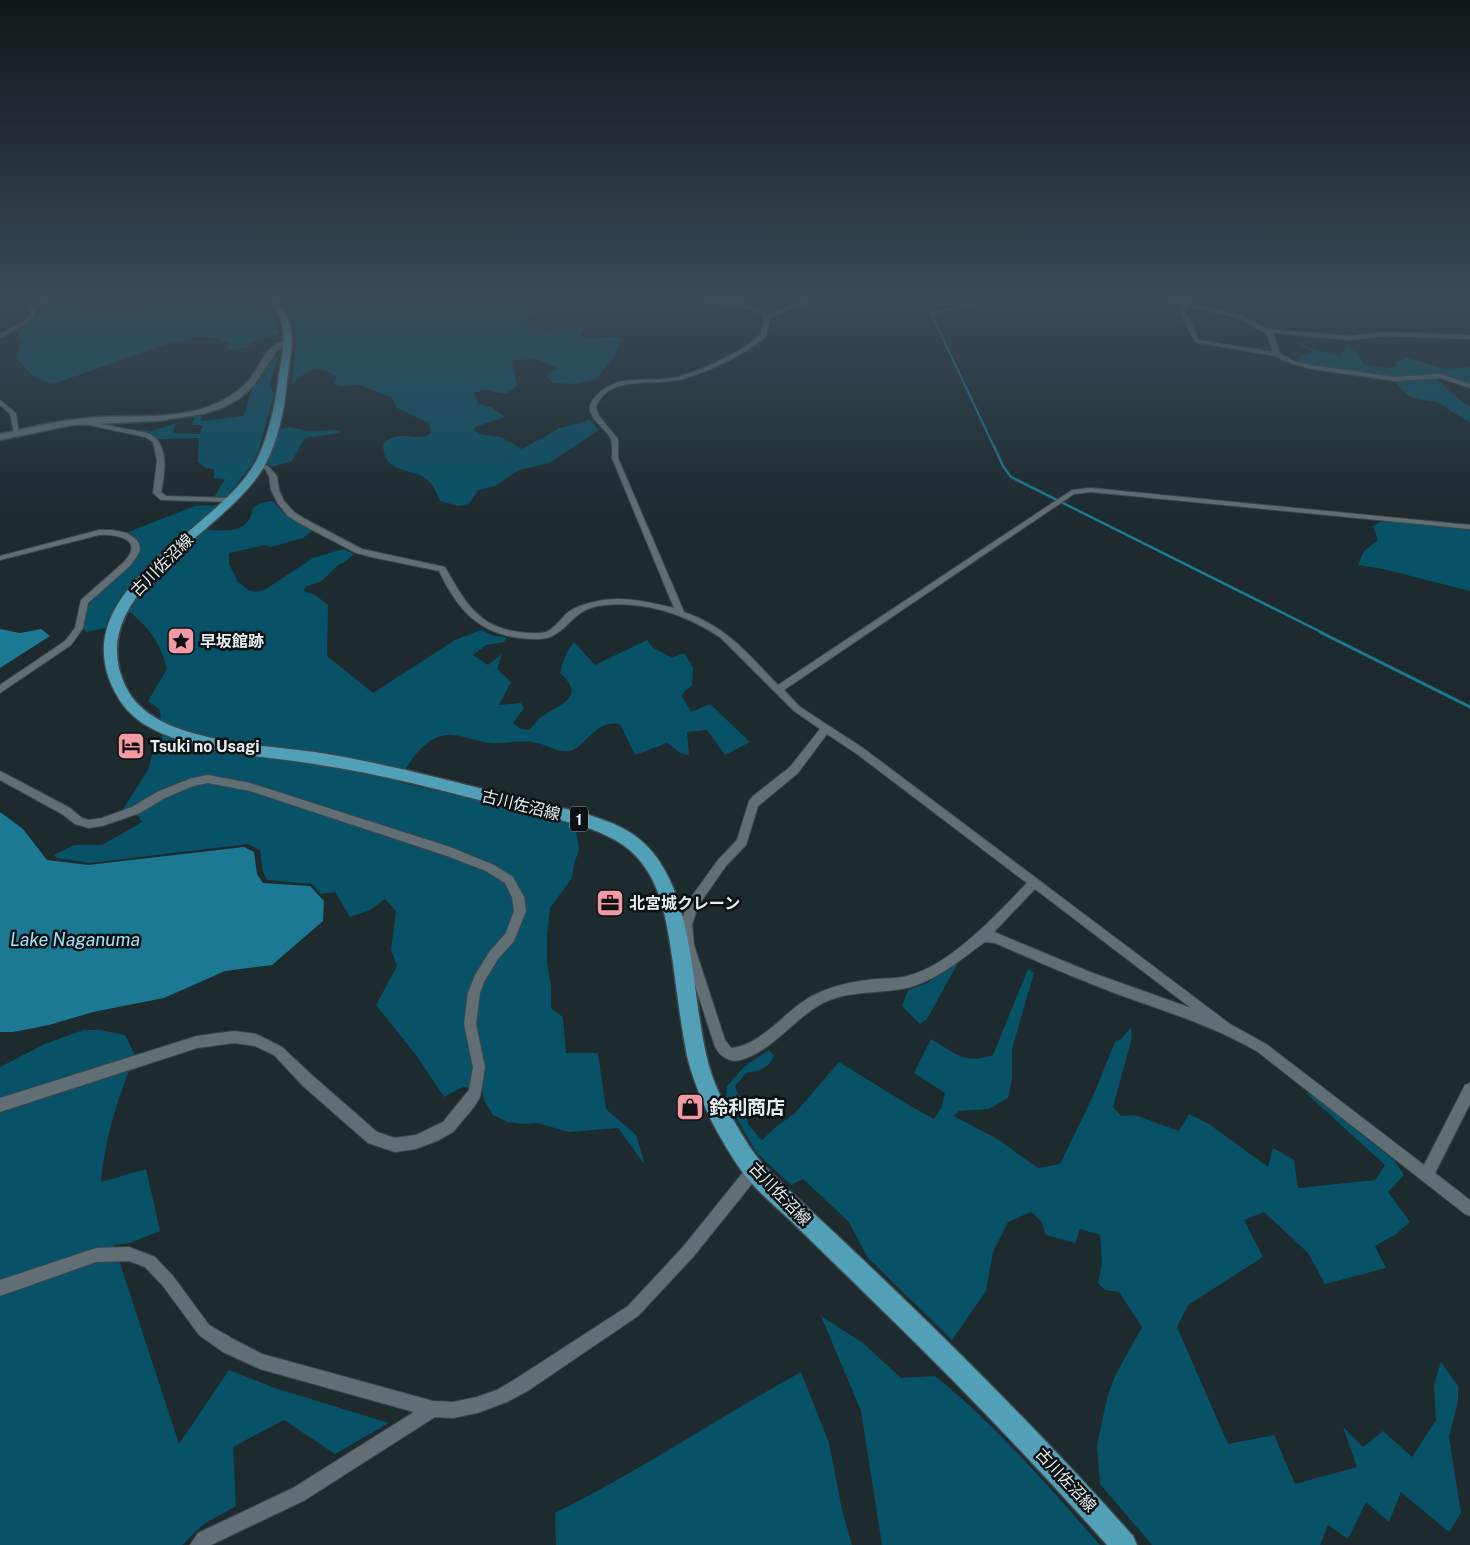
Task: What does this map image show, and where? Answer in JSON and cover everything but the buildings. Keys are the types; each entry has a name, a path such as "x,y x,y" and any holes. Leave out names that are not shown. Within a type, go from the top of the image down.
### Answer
{"main road":[{"name":"古川佐沼線","path":"284,372 281,396 268,445 260,465 232,500 141,581 123,606 112,641 112,668 117,685 126,700 148,720 164,729 192,738 333,761 525,805 582,820 607,829 639,848 656,869 669,898 684,946 694,1038 705,1086 725,1128 754,1170 962,1372 1037,1449 1124,1545"}],"street":[{"path":"0,437 80,422 170,418 217,406 244,389 258,372"},
{"path":"680,613 614,458 615,442 613,437 601,425 593,410 594,403 599,394 608,389 642,380 669,381 693,372"},
{"path":"1347,372 1396,379 1441,376 1470,386"},
{"path":"0,402 14,413 17,433"},
{"path":"80,422 147,435 154,440 158,446 160,471 157,493 164,498 232,500"},
{"path":"260,465 266,468 273,476 277,497 291,514 359,551 442,569 447,580 470,613 482,624 495,630 531,635 547,635 580,609 604,603 641,604 680,613 717,630 797,709 860,751 1225,1026 1262,1048 1470,1210"},
{"path":"777,690 1072,492 1091,490 1470,527"},
{"path":"0,558 90,534 106,532 127,536 135,544 136,548 127,564 84,602 79,628 68,643 0,690"},
{"path":"826,728 794,770 757,799 742,842 722,863 693,904 686,925 684,946 720,1044 725,1050 732,1054 740,1054 753,1048 798,1012 813,1002 835,992 858,987 906,982 921,977 982,936 1034,883"},
{"path":"0,775 66,811 79,821 89,824 102,822 136,810 161,795 192,782 208,779 250,787 450,852 490,868 509,880 518,897 520,911 516,927 494,955 479,979 474,993 470,1024 479,1066 475,1092 448,1127 416,1142 396,1145 373,1138 308,1081 278,1050 256,1040 234,1037 197,1042 0,1105"},
{"path":"982,936 996,938 1115,988 1225,1026"},
{"path":"1426,1175 1470,1090"},
{"path":"0,1288 96,1255 129,1254 150,1262 168,1281 204,1330 229,1346 260,1361 432,1409 452,1410 477,1405 501,1396 524,1384 633,1311 688,1252 754,1170"},
{"path":"199,1545 204,1539 299,1494 432,1409"}],"shaded area":[{"path":"29,372 87,372 53,384 34,377"},
{"path":"264,372 273,372 270,382 274,395 258,452 251,466 226,497 214,497 225,479 214,478 214,469 206,468 198,462 199,438 157,439 150,434 122,428 152,431 176,423 173,433 200,434 203,425 192,425 195,416 203,414 201,421 244,416 252,389"},
{"path":"293,372 307,372 302,375 292,385"},
{"path":"328,372 514,372 517,386 512,390 504,393 486,390 474,393 478,404 491,407 505,417 475,427 474,430 480,434 501,437 522,449 560,428 590,420 599,430 549,463 519,470 495,486 478,490 469,504 458,506 440,501 428,480 393,466 385,454 383,444 389,439 402,436 426,436 431,433 429,423 397,408 392,398 359,385 339,386 334,383 337,377"},
{"path":"550,372 602,372 595,380 576,384 553,383 547,377 547,374"},
{"path":"1359,372 1470,372 1470,384 1441,374 1407,378"},
{"path":"1434,377 1470,406 1470,423 1437,402 1416,399 1408,395 1393,380 1411,381"},
{"path":"289,427 308,431 339,430 340,433 305,438 292,461 272,467 266,463 278,430"},
{"path":"272,501 285,514 312,531 303,538 271,547 265,545 229,553 229,564 238,582 248,590 256,592 266,589 313,558 343,549 354,554 338,565 322,581 305,587 304,591 315,595 328,605 327,656 373,693 455,640 481,630 494,636 507,637 504,642 486,645 473,655 488,665 502,654 497,669 511,682 499,705 521,703 524,708 513,723 521,729 529,730 539,719 561,705 571,695 568,682 560,673 567,653 574,642 595,665 647,640 652,647 672,658 684,653 693,667 692,686 682,696 691,712 710,704 750,742 725,755 707,730 687,732 689,755 681,753 667,743 635,755 620,724 603,726 575,749 569,751 557,750 531,742 491,743 453,735 444,735 427,743 420,750 398,782 513,808 575,825 579,850 572,878 550,908 547,963 551,986 551,1008 563,1017 566,1053 598,1053 606,1109 636,1135 645,1165 618,1128 569,1132 537,1123 508,1122 493,1115 484,1100 482,1089 463,1087 444,1097 416,1055 376,1005 397,966 391,950 396,911 385,899 370,910 350,917 335,892 321,894 312,884 267,880 263,872 260,850 248,844 90,863 57,858 54,855 74,845 102,845 142,822 138,816 123,809 148,770 152,755 162,738 160,710 148,701 167,669 154,637 130,612 109,617 106,628 86,632 83,628 85,608 138,554 140,546 138,541 128,532 195,506 219,505 192,529 230,530 245,525 250,518 253,508 260,503"},
{"path":"1389,521 1470,529 1470,591 1383,569 1358,565 1364,551 1378,540 1373,526 1380,522"},
{"path":"959,961 927,1019 920,1024 902,1006 908,990 927,983"},
{"path":"1028,969 1034,973 1012,1049 1012,1080 1008,1098 989,1109 959,1111 954,1116 999,1140 1038,1168 1060,1164 1093,1096 1115,1042 1121,1039 1131,1027 1132,1037 1113,1107 1121,1116 1135,1115 1179,1131 1189,1114 1209,1124 1268,1167 1273,1148 1294,1160 1298,1188 1375,1180 1385,1165 1305,1092 1316,1098 1394,1160 1404,1175 1388,1192 1410,1222 1396,1234 1375,1246 1386,1268 1325,1284 1308,1253 1264,1212 1244,1220 1263,1257 1188,1305 1177,1327 1228,1444 1274,1435 1295,1484 1357,1467 1343,1427 1363,1447 1383,1431 1412,1457 1436,1420 1434,1384 1441,1362 1458,1386 1458,1401 1449,1437 1461,1513 1449,1532 1401,1492 1389,1522 1366,1502 1348,1539 1328,1525 1320,1545 1152,1545 1100,1484 1097,1445 1107,1398 1115,1376 1142,1327 1119,1292 1105,1290 1098,1283 1102,1264 1100,1235 1080,1229 1075,1243 1046,1235 1041,1221 1031,1212 1008,1222 993,1252 986,1291 952,1340 868,1258 848,1221 803,1179 791,1185 756,1152 726,1100 727,1086 745,1066 769,1050 774,1056 769,1064 759,1070 746,1073 735,1086 749,1125 762,1140 795,1113 839,1062 934,1119 941,1108 945,1093 914,1073 931,1039 954,1053 967,1058 983,1058 993,1055"},
{"path":"83,1030 100,1030 125,1035 135,1055 113,1117 101,1182 146,1169 160,1231 130,1243 114,1245 179,1444 229,1370 275,1388 389,1423 335,1454 284,1420 233,1447 236,1506 204,1524 182,1545 0,1545 0,1067 45,1044"},
{"path":"821,1316 863,1343 901,1378 935,1376 1000,1435 1100,1545 882,1545 861,1411"},
{"path":"801,1372 829,1443 842,1510 852,1545 556,1545 555,1513 618,1480"}],"water":[{"path":"0,629 20,633 41,629 50,636 0,668"},
{"name":"Lake Naganuma","path":"0,812 23,829 47,860 88,865 244,847 254,852 257,874 263,883 310,886 324,901 323,921 272,965 225,971 164,998 93,1012 49,1025 13,1032 0,1032"}],"waterway":[{"path":"959,372 994,447"},
{"path":"994,446 1003,466 1011,477 1323,633"},
{"path":"1320,632 1470,707"}],"place":[{"name":"早坂館跡","path":"181,641"},
{"name":"Tsuki no Usagi","path":"131,746"},
{"name":"北宮城クレーン","path":"610,903"},
{"name":"鈴利商店","path":"690,1107"}]}
